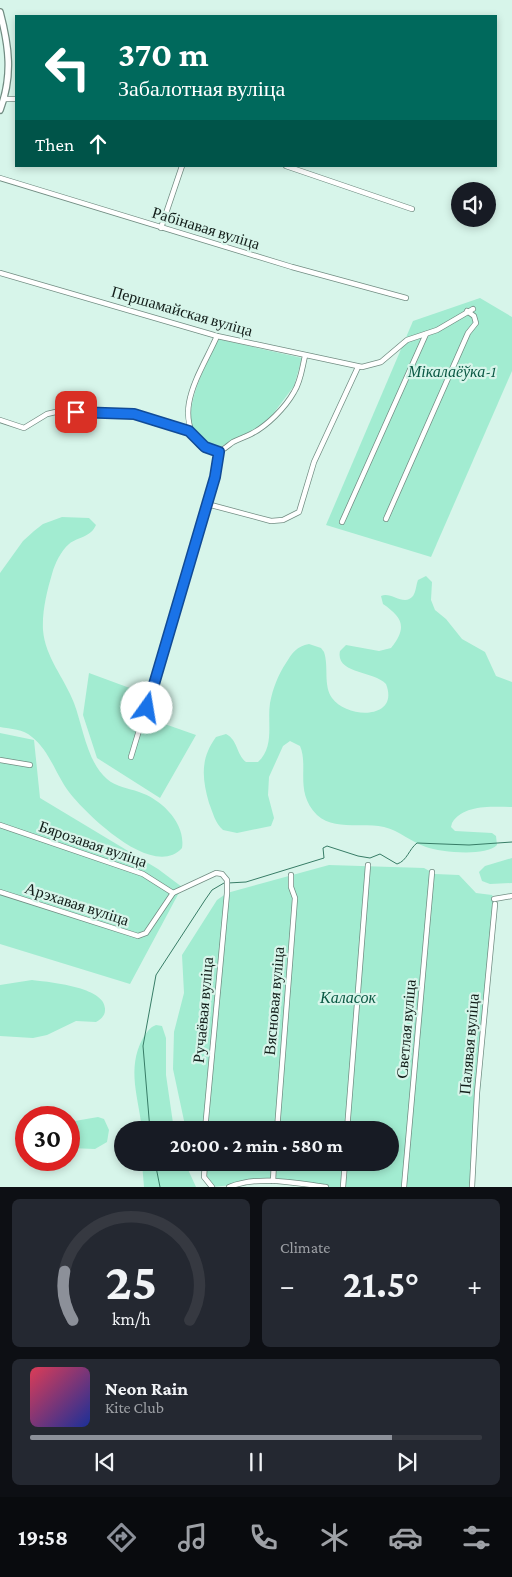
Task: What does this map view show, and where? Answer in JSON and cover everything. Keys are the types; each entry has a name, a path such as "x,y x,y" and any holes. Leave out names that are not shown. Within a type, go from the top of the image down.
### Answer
{"street":[{"path":"0,12 8,46 9,72 0,110"},
{"path":"4,99 15,99"},
{"path":"161,228 182,167"},
{"path":"289,167 412,209"},
{"name":"Рабінавая вуліца","path":"0,178 161,228 406,298"},
{"name":"Першамайская вуліца","path":"0,273 217,336 358,367"},
{"path":"207,504 262,519 277,521 295,515 303,507 314,462 358,367 368,367 381,362 407,340 426,334 472,308"},
{"path":"386,519 468,334 476,323 474,316 467,311"},
{"path":"342,522 426,334"},
{"path":"189,431 191,396 217,336"},
{"path":"130,758 207,504 218,466 219,452 232,442 259,430 284,405 297,386 305,356"},
{"path":"0,420 24,428 47,414 60,411 98,415 125,413 189,431 205,447 219,452"},
{"path":"0,760 30,765"},
{"name":"Бярозавая вуліца","path":"0,825 147,875 173,893"},
{"path":"348,1121 368,865"},
{"name":"Светлая вуліца","path":"404,1187 432,872"},
{"name":"Ручаёвая вуліца","path":"173,893 216,873 222,874 227,882 206,1121"},
{"name":"Вясновая вуліца","path":"278,1121 295,898 290,887 292,876"},
{"name":"Арэхавая вуліца","path":"0,892 130,934 146,933 173,893"},
{"name":"Палявая вуліца","path":"472,1187 477,1093 494,901 512,896"},
{"path":"204,1171 204,1177 212,1187"},
{"path":"273,1181 274,1171"},
{"path":"344,1187 345,1171"},
{"path":"228,1187 242,1183 273,1181 326,1187"}],"green space":[{"name":"Мікалаёўка-1","path":"480,298 512,317 512,371 431,557 326,525 413,321"},
{"path":"218,339 302,358 294,386 273,414 259,427 216,449 201,442 193,430 191,416 198,383"},
{"path":"62,517 89,518 96,525 91,532 73,541 66,547 55,566 43,616 43,630 47,649 74,703 86,744 100,772 114,784 156,800 176,821 182,839 182,848 170,856 156,856 140,851 108,831 67,790 39,743 25,732 0,727 0,573 23,541 34,531 43,524"},
{"path":"426,576 432,582 431,600 435,610 446,619 462,639 485,652 496,676 512,682 512,807 487,807 464,812 457,817 451,827 455,831 492,833 496,836 497,845 491,849 473,852 433,849 384,827 340,825 324,820 317,815 306,797 300,746 290,741 283,746 269,777 268,795 274,818 271,826 237,833 223,830 216,821 209,803 204,777 207,753 216,737 226,734 233,740 240,755 246,762 258,762 267,749 270,703 278,677 293,653 301,646 309,644 321,648 324,652 329,693 339,705 359,712 379,710 386,704 388,696 386,684 343,664 340,658 340,651 346,645 379,651 391,648 400,634 401,623 395,613 383,604 381,596 389,595 402,600 409,599 414,594 418,580"},
{"path":"89,673 146,694 142,716 196,735 160,798 97,758 83,715"},
{"path":"0,733 34,740 40,798 158,869 182,887 130,984 0,944"},
{"path":"512,858 512,883 490,884 482,881 479,872 485,866"},
{"name":"Каласок","path":"329,865 424,868 435,874 459,875 476,893 492,895 494,899 473,1187 326,1187 273,1181 212,1187 203,1171 399,1171 399,1121 184,1121 173,1069 174,1032 184,993 182,955 217,900 227,893"},
{"path":"32,980 63,984 87,991 97,996 103,1002 104,1014 96,1022 76,1021 47,1035 33,1038 0,1036 0,985"},
{"path":"156,1025 162,1026 166,1038 166,1075 173,1121 141,1121 135,1084 135,1061 143,1038 150,1028"},
{"path":"98,1117 104,1119 109,1130 107,1142 95,1149 80,1148 80,1120"},
{"path":"143,1171 189,1171 196,1187 144,1187"}],"waterway":[{"path":"228,883 246,882 324,858 323,848 327,846 370,858 380,854 397,864 403,860 417,843 469,845 512,842"},
{"path":"149,1121 143,1046 156,975 212,890 224,883"},
{"path":"157,1171 160,1187"}],"route":[{"path":"76,412 98,415 134,414 189,431 205,447 219,452 219,462 215,477 153,681 147,708"}]}
